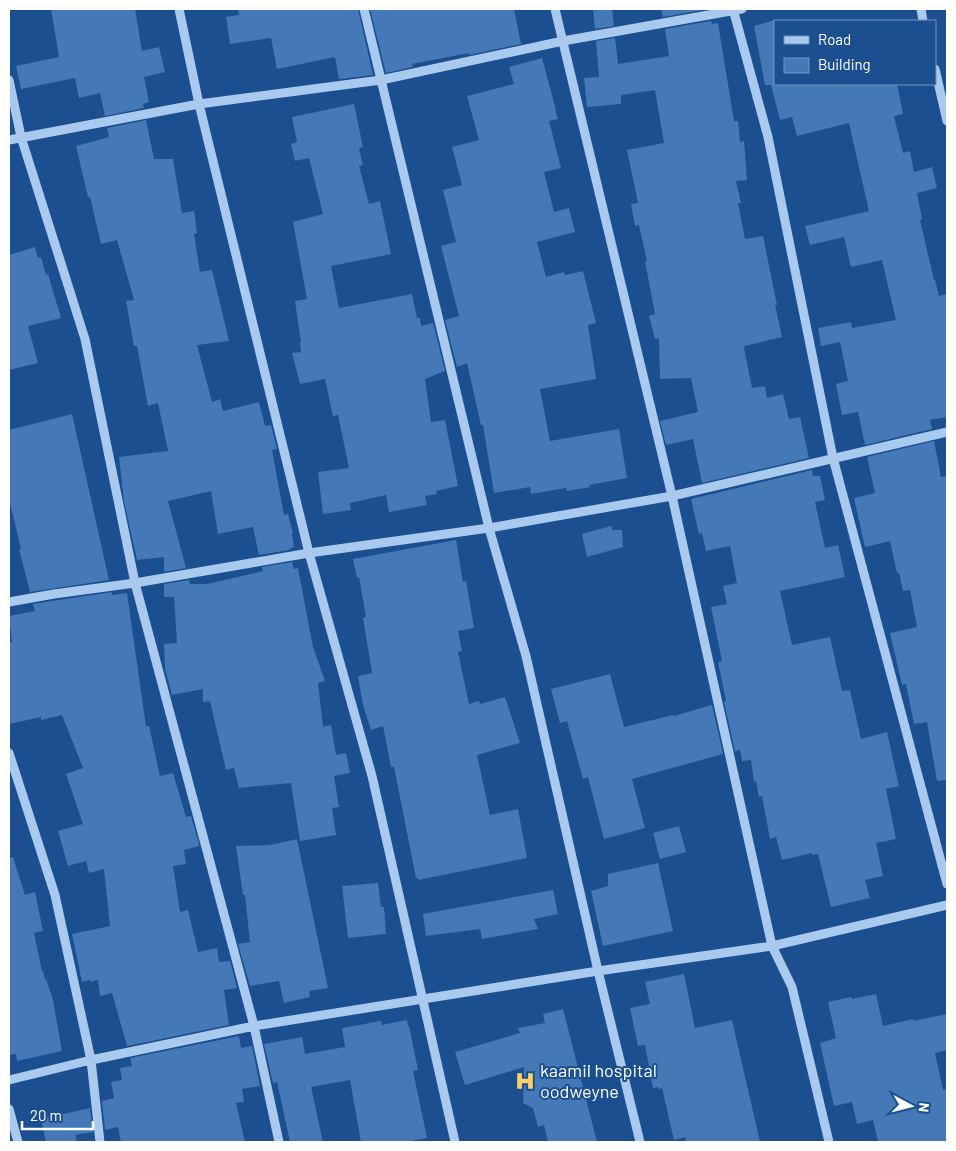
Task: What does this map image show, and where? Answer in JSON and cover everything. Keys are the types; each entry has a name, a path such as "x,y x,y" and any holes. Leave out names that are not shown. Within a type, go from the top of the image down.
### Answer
{"street":[{"path":"179,9 199,104 308,553 372,776 455,1142"},
{"path":"364,9 489,528 526,656 598,971 640,1142"},
{"path":"555,9 672,496 772,946 792,987 829,1142"},
{"path":"9,140 199,104 381,80 563,41 736,9 768,137 833,458 947,884"},
{"path":"936,73 947,121"},
{"path":"9,80 21,137 85,338 135,583 254,1026 279,1142"},
{"path":"9,602 135,583 308,553 489,528 672,496 947,432"},
{"path":"9,753 55,895 91,1060 100,1142"},
{"path":"9,1080 91,1060 254,1026 598,971 772,946 947,905"},
{"path":"9,1109 18,1142"}],"building":[{"path":"51,9 135,9 142,51 159,47 165,72 144,77 149,102 143,104 144,108 105,116 100,93 79,98 75,78 21,89 16,66 59,57"},
{"path":"238,9 358,9 373,75 339,79 335,57 277,69 271,38 230,44 226,17 239,15"},
{"path":"370,9 514,9 521,44 412,64 413,67 386,73"},
{"path":"593,9 612,9 614,26 595,29"},
{"path":"661,9 708,9 663,17"},
{"path":"774,20 774,85 897,85 903,114 894,116 903,153 910,151 914,172 932,167 937,188 917,193 922,219 920,220 934,280 939,296 947,294 947,417 930,420 932,429 865,445 858,412 842,415 836,384 848,381 840,342 821,346 818,328 851,322 852,328 896,320 882,260 851,267 844,237 810,245 805,226 869,211 849,123 797,136 792,117 780,120 771,85 765,85 754,26"},
{"path":"711,21 712,24 718,23 734,121 738,121 740,142 744,141 747,180 736,181 741,203 738,203 745,239 763,236 782,337 745,346 752,388 765,386 767,398 783,394 789,419 800,417 809,458 702,483 693,439 666,445 660,421 698,412 691,378 660,379 659,338 655,339 649,316 655,314 645,261 647,261 639,225 635,226 631,204 638,203 627,150 664,143 655,90 621,95 621,104 587,107 584,78 599,77 596,41 615,38 618,64 669,56 665,29"},
{"path":"542,58 558,119 549,121 561,168 544,172 554,212 569,208 575,232 537,242 546,277 564,272 565,275 583,271 596,323 588,325 596,379 540,389 550,441 619,429 627,478 567,491 566,488 531,494 530,487 494,493 483,425 481,425 467,363 457,367 445,320 459,316 441,246 456,242 443,190 462,185 452,147 479,140 467,96 514,84 509,67"},
{"path":"354,104 363,147 359,148 363,165 359,166 369,204 380,201 391,254 331,266 339,308 412,294 417,318 420,318 421,326 433,323 445,371 425,379 431,422 445,420 458,486 436,491 437,494 425,496 427,505 389,512 386,495 350,503 351,510 323,514 318,472 349,468 338,415 333,416 325,379 300,384 292,353 301,352 295,301 307,299 293,222 323,214 309,158 295,161 291,144 297,142 292,117"},
{"path":"146,120 154,159 173,159 182,213 194,211 197,233 194,234 200,272 212,270 229,341 197,345 212,402 220,399 223,411 259,402 265,426 271,425 277,449 272,450 284,515 288,514 293,533 294,547 289,550 259,555 253,527 218,534 211,491 168,501 186,568 164,572 164,557 137,560 124,501 119,457 168,451 158,403 148,406 137,346 134,346 126,301 134,300 117,240 101,244 76,146 109,137 107,128"},
{"path":"35,247 38,258 41,257 46,275 48,274 61,318 28,326 38,363 9,370 9,255"},
{"path":"72,414 109,580 30,592 9,499 9,430"},
{"path":"934,441 941,477 947,476 947,780 937,781 927,722 914,724 906,684 902,685 890,633 917,627 910,590 903,591 890,541 865,547 854,498 875,493 867,457"},
{"path":"812,470 813,476 820,476 825,500 815,502 825,548 838,545 845,577 780,591 792,645 830,637 842,691 850,690 861,739 887,732 899,786 886,789 896,839 876,843 883,876 865,880 870,898 831,907 818,854 812,855 812,853 782,860 776,837 770,839 762,796 759,797 756,781 754,782 751,760 742,761 740,750 735,751 724,702 726,701 718,662 722,661 711,607 727,604 723,586 737,583 730,546 706,551 702,533 699,534 691,499"},
{"path":"611,526 612,530 622,530 623,547 587,557 582,534"},
{"path":"456,540 463,582 466,581 474,628 458,631 462,651 458,652 469,704 479,701 480,704 505,697 520,743 477,755 490,815 518,809 527,858 418,880 416,878 394,767 391,767 383,726 371,730 363,705 358,676 372,673 363,618 366,617 359,577 357,578 353,559"},
{"path":"292,562 294,569 298,568 313,647 325,681 318,683 323,727 331,725 336,755 346,753 350,773 334,776 339,807 332,808 336,835 300,841 291,783 239,788 234,768 226,770 210,701 203,702 203,689 172,695 165,669 164,644 177,643 174,597 164,597 164,584 189,580 190,584 207,584 263,571 262,567"},
{"path":"112,592 112,595 127,593 146,726 149,726 160,776 173,773 186,817 191,816 198,840 199,846 184,850 186,864 173,866 180,912 188,910 198,952 217,948 219,962 230,961 237,988 224,990 229,1025 127,1046 112,993 100,996 98,980 82,982 72,934 110,926 104,869 89,873 86,861 68,866 58,831 83,824 66,774 83,768 62,715 41,720 41,717 9,724 9,642 12,642 9,616 35,611 33,604"},
{"path":"610,674 624,727 712,705 723,754 632,779 645,828 604,839 588,777 583,779 567,721 560,723 551,689"},
{"path":"679,826 686,852 660,859 653,833"},
{"path":"297,839 328,988 309,991 310,997 284,1003 279,981 250,986 238,944 250,942 245,895 243,895 236,846 270,845"},
{"path":"13,857 25,895 35,892 43,931 34,933 42,971 53,1000 62,1051 17,1061 16,1054 9,1055 9,858"},
{"path":"658,863 673,931 603,946 591,891 608,886 608,874"},
{"path":"378,883 381,907 384,907 386,934 348,938 342,886"},
{"path":"553,890 558,914 534,919 538,929 482,939 480,929 426,936 423,914"},
{"path":"684,974 695,1028 732,1020 760,1142 685,1142 686,1137 674,1140 662,1088 653,1088 645,1045 638,1046 630,1008 650,1004 645,982"},
{"path":"876,994 883,1026 947,1014 947,1050 935,1053 943,1090 947,1089 947,1142 878,1142 873,1120 857,1124 852,1102 834,1106 820,1043 836,1038 828,1002"},
{"path":"563,1009 597,1142 548,1142 544,1125 538,1127 533,1108 523,1103 524,1067 465,1085 455,1052 520,1033 518,1028 545,1023 543,1014"},
{"path":"407,1020 418,1070 413,1071 427,1138 405,1142 361,1142 350,1080 311,1087 323,1142 290,1142 277,1082 273,1083 264,1044 302,1037 305,1054 345,1047 342,1028 381,1021 382,1025"},
{"path":"239,1036 241,1048 252,1046 260,1086 242,1089 244,1102 236,1103 245,1142 121,1142 118,1127 105,1130 102,1101 114,1098 111,1082 122,1080 120,1068 132,1066 130,1058"},
{"path":"90,1108 93,1132 75,1135 77,1142 46,1142 41,1119"}],"place":[{"name":"kaamil hospital oodweyne","path":"525,1081"}]}
